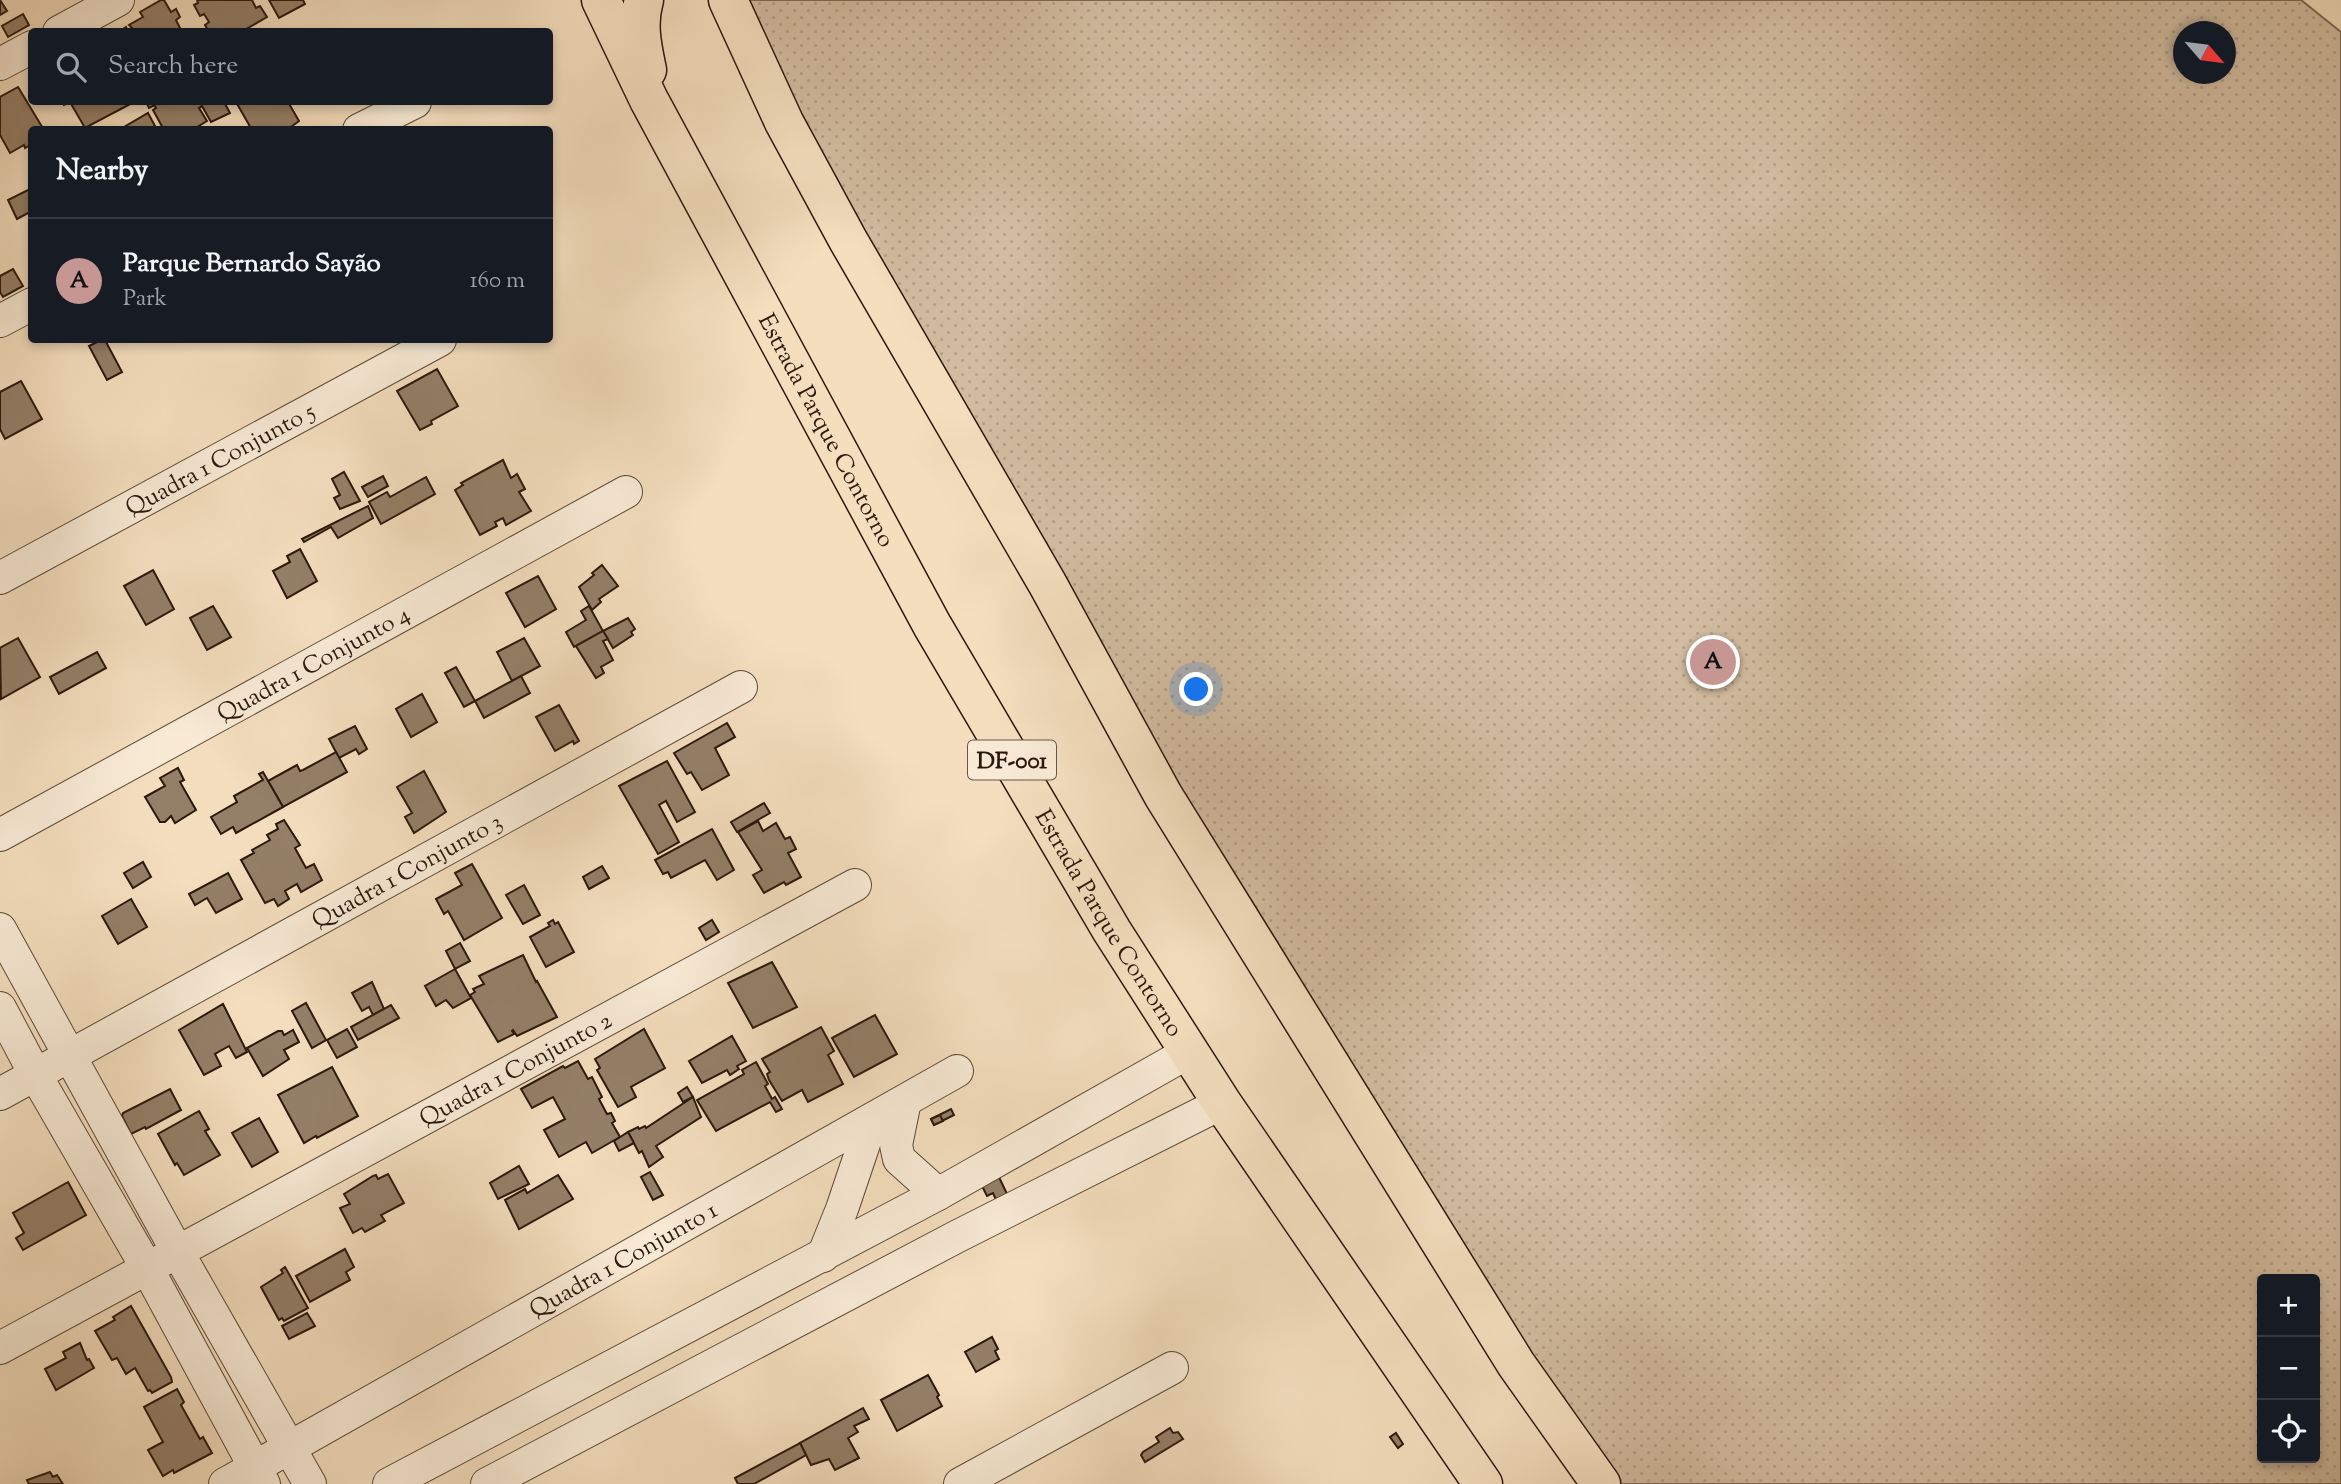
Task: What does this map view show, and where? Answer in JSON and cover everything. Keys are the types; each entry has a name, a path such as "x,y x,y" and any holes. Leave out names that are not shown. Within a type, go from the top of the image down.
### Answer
{"main road":[{"name":"Estrada Parque Contorno","path":"601,0 649,100 932,625 1112,931 1222,1103 1483,1484"},
{"path":"644,0 640,15 641,38 648,71 649,100"},
{"path":"715,0 735,16 784,122 841,228 1047,583 1163,795 1516,1364 1601,1484"}],"street":[{"path":"66,28 118,0"},
{"path":"0,64 28,49"},
{"path":"367,126 409,105"},
{"path":"0,321 28,306"},
{"name":"Quadra 1 Conjunto 5","path":"0,578 434,343"},
{"name":"Quadra 1 Conjunto 4","path":"0,835 626,492"},
{"name":"Quadra 1 Conjunto 3","path":"0,1094 741,687"},
{"name":"Quadra 1 Conjunto 2","path":"0,1348 855,885"},
{"path":"0,929 177,1251 310,1484"},
{"path":"0,1008 259,1476"},
{"path":"389,1484 948,1189 1189,1052"},
{"name":"Quadra 1 Conjunto 1","path":"225,1484 259,1476 290,1448 957,1071"},
{"path":"905,1101 896,1145 899,1159 948,1189 981,1224"},
{"path":"487,1484 981,1224 1222,1103"},
{"path":"823,1256 850,1188 872,1119"},
{"path":"1026,1146 1050,1189"},
{"path":"960,1484 1172,1368"}],"shaded area":[{"path":"717,0 2301,0 2341,32 2341,1484 1612,1484 1316,1061"}],"building":[{"path":"0,0 7,11 0,15"},
{"path":"164,0 171,12 176,9 180,17 176,20 180,28 132,28 129,25 143,17 140,12"},
{"path":"197,0 252,0 256,8 260,6 267,17 248,28 207,28 205,25 209,22 204,14 200,16 194,5 198,3"},
{"path":"269,0 303,0 305,4 279,18"},
{"path":"23,14 29,25 8,37 2,26"},
{"path":"18,87 42,126 28,126 28,146 25,148 24,145 10,153 0,135 0,97"},
{"path":"72,105 128,105 89,126 84,126"},
{"path":"154,105 226,105 230,113 211,122 202,106 199,108 207,121 199,126 162,126 153,110 156,108"},
{"path":"238,105 290,105 299,121 292,126 250,126"},
{"path":"148,113 155,126 126,126"},
{"path":"28,190 28,213 17,219 8,200"},
{"path":"13,269 23,286 3,297 0,292 0,276"},
{"path":"107,343 122,372 107,380 89,346"},
{"path":"437,369 458,406 420,430 397,391"},
{"path":"21,381 42,419 5,439 0,429 0,392"},
{"path":"503,460 511,478 517,474 525,489 519,492 531,511 506,525 503,518 495,522 497,526 480,535 455,490 463,485 461,483"},
{"path":"344,472 360,501 340,509 334,498 340,495 332,479"},
{"path":"383,476 388,486 368,497 362,487"},
{"path":"426,477 435,494 381,524 369,502 387,492 390,497"},
{"path":"368,506 373,518 338,538 331,527 304,542 302,539"},
{"path":"300,549 317,581 287,598 273,571 290,562 287,556"},
{"path":"602,565 618,586 599,599 601,602 592,610 579,587"},
{"path":"153,570 174,609 146,625 124,586"},
{"path":"538,576 556,609 525,627 506,593"},
{"path":"213,606 231,637 207,650 190,618"},
{"path":"589,606 603,631 574,647 566,632 586,620 581,611"},
{"path":"628,618 635,629 631,632 633,635 613,648 603,631"},
{"path":"603,631 608,639 603,641 613,660 601,667 604,673 596,678 576,646"},
{"path":"18,638 40,677 1,699 0,648"},
{"path":"524,638 540,666 512,681 497,652"},
{"path":"97,652 106,668 59,694 50,677"},
{"path":"456,667 475,701 464,707 445,673"},
{"path":"521,676 530,693 484,718 475,701"},
{"path":"422,694 437,722 411,737 396,709"},
{"path":"559,705 579,741 574,744 573,741 555,751 536,717"},
{"path":"727,723 735,737 715,748 729,775 702,790 691,772 687,774 674,753"},
{"path":"355,726 367,749 359,754 356,749 339,758 329,739"},
{"path":"336,752 347,772 283,807 268,781 297,765 300,771 303,770"},
{"path":"667,761 695,812 677,822 666,801 659,805 679,842 658,854 619,786"},
{"path":"178,768 184,780 180,782 196,810 175,823 171,816 165,822 160,822 145,797 165,786 160,778"},
{"path":"424,771 446,812 414,833 405,817 412,813 397,787"},
{"path":"263,772 283,807 236,833 233,827 221,834 211,817 237,802 234,796 263,780 259,774"},
{"path":"764,803 770,813 737,832 731,822"},
{"path":"284,820 300,845 295,848 306,868 314,864 322,880 301,892 297,884 285,891 289,899 278,906 274,899 265,903 241,860 270,840 267,835 278,829 276,824"},
{"path":"758,821 763,831 776,823 785,839 790,837 796,849 788,853 801,877 786,885 784,882 764,893 753,875 762,870 738,832"},
{"path":"712,829 734,870 717,880 705,860 671,878 668,872 663,874 655,860"},
{"path":"143,862 151,877 133,888 124,873"},
{"path":"472,864 502,918 464,940 448,911 444,914 436,899 462,885 455,873"},
{"path":"602,866 609,878 589,889 583,877"},
{"path":"228,873 242,899 216,913 207,898 195,905 189,894"},
{"path":"524,885 540,915 523,924 506,895"},
{"path":"131,899 147,927 118,944 102,916"},
{"path":"553,920 555,924 558,922 574,952 546,967 530,937 550,926 548,923"},
{"path":"712,920 719,932 706,940 699,928"},
{"path":"460,943 470,961 455,969 446,951"},
{"path":"523,955 557,1017 517,1036 513,1030 514,1034 498,1042 470,995 475,992 473,989 484,984 479,976"},
{"path":"772,962 797,1007 753,1028 728,983"},
{"path":"455,969 471,998 453,1008 446,1000 436,1006 425,986"},
{"path":"372,982 384,1009 373,1015 369,1007 362,1011 352,993"},
{"path":"306,1003 326,1040 312,1048 292,1011"},
{"path":"223,1004 247,1052 236,1058 229,1046 215,1054 221,1066 204,1075 179,1030"},
{"path":"391,1005 399,1018 358,1040 351,1027"},
{"path":"875,1015 897,1054 854,1077 832,1038"},
{"path":"821,1027 834,1051 828,1055 843,1084 808,1102 802,1090 782,1101 769,1080 767,1074 770,1072 762,1059"},
{"path":"347,1029 357,1047 337,1058 327,1040"},
{"path":"644,1029 665,1068 631,1087 636,1097 618,1107 597,1070 600,1068 595,1059"},
{"path":"293,1030 299,1042 284,1050 289,1059 263,1076 247,1048 278,1031 282,1031 284,1035"},
{"path":"732,1036 746,1061 737,1066 739,1069 730,1075 727,1070 702,1083 689,1061"},
{"path":"578,1061 588,1079 592,1077 602,1097 599,1099 607,1114 611,1113 615,1121 612,1123 620,1137 592,1153 586,1142 559,1157 544,1130 565,1119 553,1097 532,1108 521,1089 563,1066 565,1068"},
{"path":"756,1062 768,1084 765,1086 772,1099 775,1097 782,1109 776,1112 770,1102 716,1131 697,1100 744,1074 742,1070"},
{"path":"332,1067 358,1116 304,1143 278,1095"},
{"path":"687,1087 693,1097 683,1102 678,1093"},
{"path":"170,1089 181,1110 131,1134 123,1113"},
{"path":"693,1097 701,1117 656,1146 663,1157 649,1167 642,1151 639,1153 628,1132 638,1127 646,1128"},
{"path":"951,1109 954,1115 934,1125 931,1119"},
{"path":"199,1111 209,1129 205,1131 220,1155 184,1175 177,1163 175,1165 158,1134"},
{"path":"940,1115 943,1121 934,1125 931,1119"},
{"path":"259,1118 278,1152 252,1167 232,1133"},
{"path":"628,1132 634,1143 619,1151 614,1141"},
{"path":"519,1166 529,1184 498,1199 490,1183"},
{"path":"996,1171 1010,1200 999,1206 993,1193 987,1196 979,1180"},
{"path":"650,1172 663,1195 653,1200 641,1177"},
{"path":"388,1174 404,1203 381,1215 385,1221 365,1232 362,1228 353,1233 340,1208 350,1204 344,1194 373,1176 376,1175 378,1179"},
{"path":"558,1175 573,1199 519,1229 505,1200 525,1189 527,1193"},
{"path":"68,1182 86,1215 23,1250 16,1238 24,1233 13,1213"},
{"path":"345,1249 354,1267 346,1272 350,1280 310,1302 296,1276"},
{"path":"285,1267 308,1308 284,1321 282,1318 279,1320 261,1287 283,1273 281,1270"},
{"path":"131,1306 171,1377 172,1382 152,1393 148,1391 135,1368 126,1374 117,1358 112,1360 95,1331 115,1320 113,1317"},
{"path":"307,1313 315,1326 289,1339 282,1326"},
{"path":"992,1337 999,1359 976,1372 965,1352"},
{"path":"80,1343 87,1360 89,1359 94,1368 56,1390 45,1369 66,1358 63,1352"},
{"path":"928,1375 942,1406 897,1431 881,1400"},
{"path":"177,1389 184,1402 181,1405 200,1439 203,1437 212,1453 163,1476 148,1450 163,1442 144,1407"},
{"path":"863,1408 869,1419 854,1426 858,1432 848,1438 859,1458 835,1470 829,1459 811,1465 800,1443"},
{"path":"1170,1428 1173,1433 1178,1432 1183,1439 1145,1462 1141,1455 1143,1452 1159,1442 1156,1437"},
{"path":"1396,1433 1403,1444 1398,1448 1390,1437"},
{"path":"800,1443 806,1455 754,1484 738,1484 735,1478"},
{"path":"50,1472 53,1477 57,1475 63,1484 29,1484 27,1480"}],"place":[{"name":"Parque Bernardo Sayão","path":"1713,662"}]}
